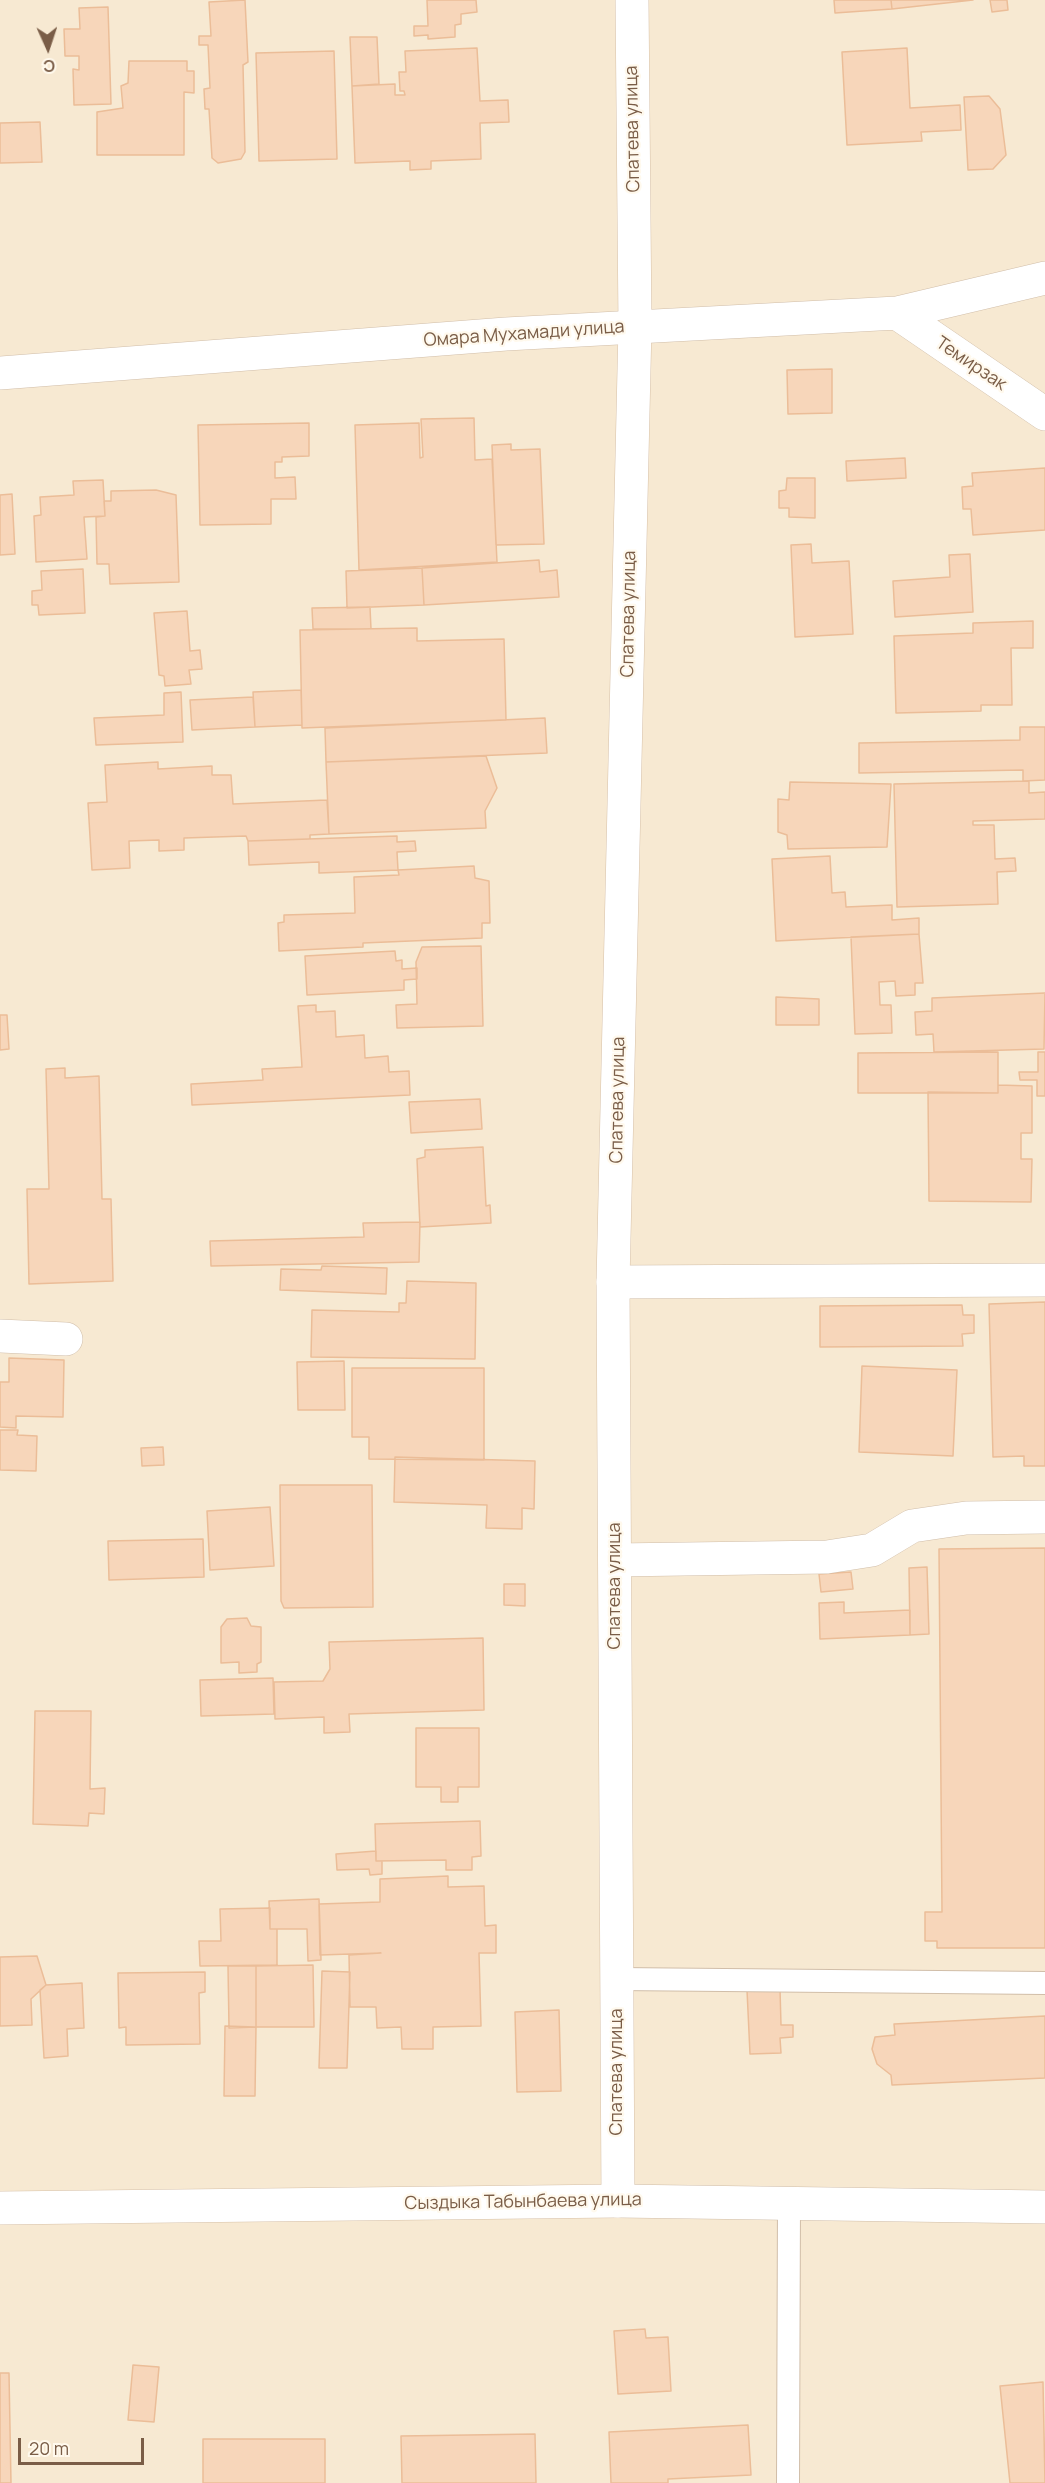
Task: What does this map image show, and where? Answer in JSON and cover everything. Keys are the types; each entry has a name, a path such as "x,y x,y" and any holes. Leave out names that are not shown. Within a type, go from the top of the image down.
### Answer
{"street":[{"name":"Спатева улица","path":"618,2201 613,1282 635,326 632,0"},
{"name":"Омара Мухамади улица","path":"0,373 506,334 897,313 1045,278"},
{"name":"Темирзак","path":"897,313 1045,414"},
{"path":"613,1282 1045,1280"},
{"path":"0,1336 66,1339"},
{"path":"615,1560 827,1557 872,1550 912,1526 966,1518 1045,1517"},
{"name":"Сыздыка Табынбаева улица","path":"0,2208 618,2201 1045,2207"}],"lane":[{"path":"617,1979 1045,1983"},
{"path":"788,2483 789,2202"}],"shaded area":[{"path":"0,0 1045,0 1045,2483 0,2483"}],"building":[{"path":"245,0 248,62 243,65 245,152 241,159 218,163 212,158 209,109 205,109 204,89 210,88 208,45 199,45 199,36 211,36 209,2"},
{"path":"427,0 476,0 477,12 461,14 461,24 455,25 455,37 428,39 428,35 414,36 414,26 428,26"},
{"path":"834,0 891,0 892,9 835,13"},
{"path":"891,0 973,0 892,9"},
{"path":"990,0 1007,0 1008,10 992,12"},
{"path":"108,7 111,104 74,105 73,69 79,70 79,56 65,56 64,29 80,29 79,8"},
{"path":"350,37 377,37 379,84 352,86"},
{"path":"477,48 480,101 508,100 509,122 480,123 481,159 431,161 431,169 410,170 410,161 355,163 352,86 395,84 395,95 405,95 404,91 400,91 399,72 406,72 405,51"},
{"path":"907,48 910,108 960,105 961,130 921,132 922,141 847,145 842,52"},
{"path":"334,51 337,159 259,161 256,53"},
{"path":"129,61 187,61 187,71 194,71 194,93 184,92 184,155 97,155 97,112 123,108 121,86 128,83"},
{"path":"989,96 1000,109 1006,155 993,169 968,170 964,97"},
{"path":"40,122 42,162 0,163 0,123"},
{"path":"832,369 832,413 788,414 787,370"},
{"path":"474,418 475,460 492,459 497,562 359,570 355,425 419,423 420,458 423,457 421,419"},
{"path":"309,423 309,456 282,457 282,462 275,462 275,478 295,477 296,499 271,499 271,524 200,525 198,425"},
{"path":"511,444 511,450 540,449 544,544 496,545 492,445"},
{"path":"905,458 906,478 847,481 846,461"},
{"path":"1045,468 1045,530 973,535 971,509 963,509 962,487 973,486 972,473"},
{"path":"787,478 815,478 815,518 789,517 789,508 779,508 779,491 786,490"},
{"path":"103,480 105,516 84,517 87,559 36,562 34,516 41,515 40,497 74,495 73,481"},
{"path":"156,490 176,495 179,582 110,584 109,564 97,564 96,517 105,516 104,501 111,501 111,491"},
{"path":"12,494 15,554 0,555 0,495"},
{"path":"811,544 812,563 849,561 853,634 795,637 791,545"},
{"path":"970,554 973,612 895,617 893,581 950,577 949,555"},
{"path":"539,560 540,572 557,570 559,597 424,605 422,568"},
{"path":"422,568 424,605 347,608 346,571"},
{"path":"83,569 85,613 39,615 38,605 32,605 32,591 42,590 41,571"},
{"path":"370,607 371,629 313,629 312,608"},
{"path":"187,611 190,651 200,650 202,669 189,670 191,684 165,686 164,676 159,675 154,613"},
{"path":"1033,621 1033,648 1011,648 1012,705 981,705 981,711 896,713 894,636 973,633 973,623"},
{"path":"417,628 417,641 504,639 506,720 302,728 300,630"},
{"path":"301,690 302,725 255,727 253,692"},
{"path":"181,692 183,742 96,745 94,718 164,715 164,693"},
{"path":"253,697 255,727 192,730 190,700"},
{"path":"545,718 547,753 326,762 325,728"},
{"path":"1020,727 1045,727 1045,780 1023,781 1023,770 859,773 859,743 1020,740"},
{"path":"486,756 497,788 485,811 486,828 329,834 326,762"},
{"path":"158,762 158,769 212,766 212,775 231,775 233,804 327,800 329,834 310,835 310,839 248,841 246,836 184,838 184,850 159,851 159,840 129,841 130,868 92,870 88,803 107,802 105,765"},
{"path":"1029,781 1029,793 1045,792 1045,819 973,821 973,825 994,825 995,859 1015,858 1016,871 997,872 998,904 897,907 894,784"},
{"path":"790,782 891,784 887,847 788,849 787,835 778,832 778,799 789,800"},
{"path":"397,836 397,842 415,841 416,851 397,852 398,870 319,873 319,862 249,865 248,841"},
{"path":"830,856 832,893 845,892 846,907 892,905 892,920 919,918 919,934 776,941 772,859"},
{"path":"474,866 475,878 489,881 490,923 482,923 482,938 363,943 363,947 279,951 278,923 284,922 284,915 355,913 354,877 399,875 398,870"},
{"path":"919,934 923,983 915,983 915,995 896,996 895,981 879,982 880,1005 891,1005 892,1033 855,1034 851,937"},
{"path":"481,946 483,1026 397,1028 396,1005 417,1004 416,962 422,947"},
{"path":"395,951 396,961 402,960 402,969 417,968 417,979 404,980 404,990 307,995 305,956"},
{"path":"1045,993 1044,1049 934,1052 933,1034 916,1035 915,1012 932,1011 932,998"},
{"path":"776,997 819,999 819,1025 776,1025"},
{"path":"316,1005 316,1012 335,1011 336,1037 364,1035 365,1058 388,1056 389,1072 409,1071 410,1095 192,1105 191,1084 263,1080 262,1069 302,1067 298,1006"},
{"path":"0,1015 7,1015 9,1049 0,1050"},
{"path":"998,1052 998,1093 858,1093 858,1053"},
{"path":"1038,1052 1045,1052 1045,1096 1037,1096 1037,1080 1020,1080 1019,1072 1038,1072"},
{"path":"65,1068 65,1078 99,1076 102,1199 111,1199 113,1281 29,1284 27,1189 49,1189 46,1069"},
{"path":"998,1085 1032,1086 1032,1133 1021,1133 1021,1159 1032,1159 1031,1202 929,1201 928,1092 998,1093"},
{"path":"480,1099 482,1129 411,1133 409,1102"},
{"path":"483,1147 486,1206 490,1205 491,1223 420,1227 417,1159 425,1157 425,1150"},
{"path":"420,1222 419,1262 211,1266 210,1241 364,1237 363,1223"},
{"path":"322,1266 387,1268 386,1294 280,1290 281,1269 321,1270"},
{"path":"407,1281 476,1283 475,1359 311,1357 312,1310 399,1312 399,1303 406,1303"},
{"path":"1045,1302 1045,1466 1024,1466 1024,1456 993,1457 989,1304"},
{"path":"962,1305 963,1315 974,1315 974,1333 962,1334 963,1346 820,1347 820,1306"},
{"path":"9,1358 64,1360 63,1417 16,1416 16,1428 0,1427 0,1382 9,1382"},
{"path":"344,1361 345,1410 298,1410 297,1362"},
{"path":"862,1366 957,1370 953,1456 859,1452"},
{"path":"352,1368 484,1368 484,1460 369,1459 369,1437 352,1437"},
{"path":"0,1430 18,1430 17,1435 37,1436 36,1471 0,1470"},
{"path":"163,1447 164,1465 142,1466 141,1448"},
{"path":"395,1457 535,1461 534,1509 522,1508 522,1529 486,1528 487,1505 394,1502"},
{"path":"280,1485 372,1485 373,1607 284,1608 281,1601"},
{"path":"270,1507 274,1566 210,1570 207,1511"},
{"path":"203,1539 204,1577 109,1580 108,1541"},
{"path":"1045,1548 1045,1948 937,1948 937,1941 925,1941 925,1912 942,1912 939,1549"},
{"path":"927,1567 929,1634 910,1635 909,1568"},
{"path":"851,1572 853,1589 821,1592 819,1574"},
{"path":"504,1584 525,1584 525,1606 504,1605"},
{"path":"844,1602 844,1613 910,1610 910,1635 820,1639 819,1603"},
{"path":"247,1618 251,1626 261,1627 261,1662 257,1664 257,1672 239,1673 239,1662 221,1663 221,1627 227,1619"},
{"path":"483,1638 484,1710 349,1714 350,1732 324,1733 324,1717 275,1719 274,1682 323,1681 330,1669 329,1642"},
{"path":"273,1678 274,1714 201,1716 200,1680"},
{"path":"35,1711 91,1711 90,1789 105,1788 104,1814 89,1813 88,1826 33,1824"},
{"path":"416,1728 479,1728 479,1787 458,1787 458,1802 441,1802 441,1787 416,1787"},
{"path":"480,1821 481,1856 472,1857 472,1870 446,1870 446,1860 376,1861 375,1824"},
{"path":"376,1851 376,1861 382,1861 382,1874 370,1875 369,1869 337,1870 336,1854"},
{"path":"448,1876 448,1887 484,1886 485,1926 496,1925 496,1953 479,1953 481,2026 433,2027 433,2049 402,2049 401,2027 377,2028 376,2007 350,2007 349,1955 381,1953 320,1955 319,1904 380,1902 380,1879"},
{"path":"319,1899 321,1960 308,1961 307,1929 270,1929 269,1901"},
{"path":"270,1908 270,1929 277,1929 277,1965 200,1966 199,1941 221,1941 220,1909"},
{"path":"37,1956 46,1985 31,1999 32,2025 0,2026 0,1957"},
{"path":"313,1965 314,2027 256,2027 256,1966"},
{"path":"228,1966 256,1966 256,2027 229,2028"},
{"path":"322,1971 350,1972 347,2068 319,2068"},
{"path":"205,1972 205,1992 199,1993 200,2044 126,2045 126,2027 119,2028 118,1973"},
{"path":"82,1983 84,2028 67,2029 68,2056 44,2058 40,1990 46,1985"},
{"path":"780,1989 781,2025 793,2025 793,2037 780,2038 781,2053 750,2054 747,1990"},
{"path":"559,2010 561,2091 517,2092 515,2012"},
{"path":"1045,2016 1045,2078 892,2085 891,2075 877,2064 872,2049 875,2037 895,2035 894,2024"},
{"path":"225,2026 256,2027 255,2096 224,2096"},
{"path":"645,2329 646,2338 668,2337 671,2391 618,2394 614,2331"},
{"path":"133,2365 159,2367 154,2422 128,2420"},
{"path":"0,2373 9,2373 11,2483 0,2483"},
{"path":"1043,2382 1045,2483 1010,2483 1000,2386"},
{"path":"748,2425 751,2475 668,2479 668,2483 611,2483 609,2432"},
{"path":"535,2434 536,2483 402,2483 401,2436"},
{"path":"203,2439 325,2439 325,2483 203,2483"}]}
